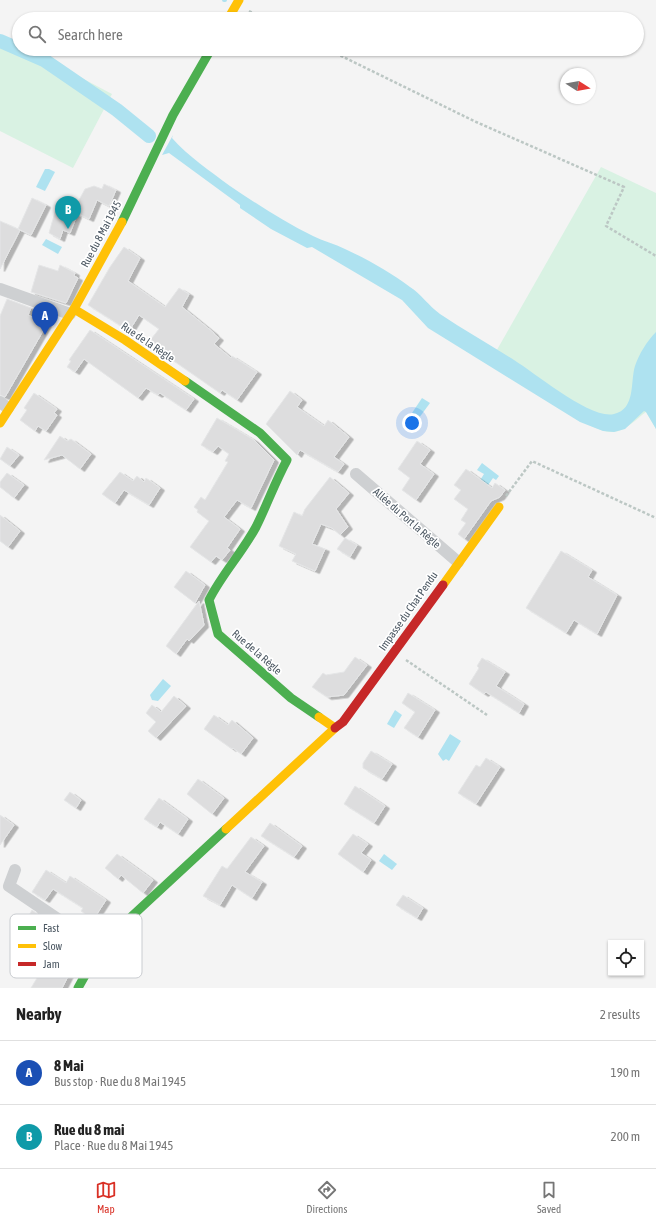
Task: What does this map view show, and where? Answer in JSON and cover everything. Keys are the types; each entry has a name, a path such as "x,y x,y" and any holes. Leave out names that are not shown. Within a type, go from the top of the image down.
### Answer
{"street":[{"path":"232,12 239,0"},
{"name":"Rue du 8 Mai 1945","path":"0,423 4,405 72,312 112,243 173,115 207,56"},
{"path":"0,289 72,312"},
{"name":"Rue de la Règle","path":"72,312 116,334 247,424 280,449 287,460 256,527 217,584 208,600 218,634 291,698 335,728"},
{"name":"Allée du Port la Règle","path":"356,474 458,562"},
{"name":"Impasse du Chat Pendu","path":"335,728 343,722 499,507"},
{"path":"134,914 335,728"},
{"path":"15,870 9,886 50,914"},
{"path":"78,988 84,978"}],"path":[{"path":"340,56 474,121 624,187 606,226 656,256"},
{"path":"499,507 532,461 656,518"},
{"path":"394,652 487,715"}],"green space":[{"path":"0,35 12,41 12,56 40,56 112,94 73,168 0,131"},
{"path":"601,167 656,193 656,429 646,412 627,427 618,431 613,432 601,430 569,413 494,355"}],"water":[{"path":"173,135 172,138 193,158 230,186 302,231 370,261 414,290 440,314 514,360 563,394 592,410 604,414 614,414 626,407 631,394 637,361 646,344 656,332 656,429 644,411 625,429 614,432 603,431 580,422 428,328 402,300 312,247 307,248 271,229 240,208 240,205 169,153 162,155"},
{"path":"45,169 55,172 45,191 36,187"},
{"path":"46,239 62,247 58,254 42,245"},
{"path":"422,398 430,403 419,418 412,413"},
{"path":"482,463 499,476 496,480 493,478 484,491 477,485 484,474 477,470"},
{"path":"163,679 171,686 158,701 152,700 150,695"},
{"path":"395,710 402,715 394,728 387,724"},
{"path":"450,734 461,741 449,761 446,759 443,761 438,754"},
{"path":"384,854 397,864 392,870 379,861"}],"building":[{"path":"104,184 116,190 109,206 97,200 89,219 73,211 85,189 94,186 102,189"},
{"path":"32,198 46,205 31,235 18,229"},
{"path":"57,205 77,215 70,233 63,230 60,239 49,233"},
{"path":"0,221 20,230 0,269"},
{"path":"124,247 140,258 128,281 165,307 179,288 189,294 182,307 219,338 214,344 231,358 232,356 257,372 237,400 222,390 220,393 148,343 159,329 139,315 129,331 88,305 110,267"},
{"path":"39,265 58,271 60,265 75,273 74,276 78,278 66,303 31,292"},
{"path":"7,299 31,308 28,315 47,324 5,397 0,395 0,316"},
{"path":"90,330 194,399 186,410 160,393 158,395 146,388 138,398 84,359 75,372 67,367 71,361 69,360"},
{"path":"290,391 302,400 297,407 324,426 328,420 349,437 334,457 344,464 338,472 300,450 297,455 266,424"},
{"path":"34,393 57,409 54,413 57,415 46,431 38,426 35,431 20,420 27,410 24,408"},
{"path":"217,418 254,440 274,460 251,508 237,500 224,517 240,529 227,548 230,550 222,560 216,556 211,562 190,547 209,521 197,512 198,510 194,507 201,497 205,500 228,462 225,461 229,454 218,446 213,452 201,445"},
{"path":"60,436 67,441 71,439 91,454 80,469 62,455 44,460"},
{"path":"417,441 430,450 420,464 434,474 416,500 402,490 410,478 398,469"},
{"path":"7,447 19,455 10,466 0,459"},
{"path":"466,469 492,488 495,483 505,490 500,497 491,501 464,539 458,534 466,523 461,520 468,509 454,499 461,490 454,485"},
{"path":"120,472 133,481 137,476 144,482 146,478 160,488 149,505 124,490 115,503 102,494"},
{"path":"7,473 24,485 14,498 0,487 0,482"},
{"path":"330,477 349,493 336,509 348,527 340,535 332,528 321,524 312,544 325,549 315,571 292,561 296,554 279,546 294,512 302,516 305,509"},
{"path":"0,515 20,531 8,547 0,541"},
{"path":"345,538 357,545 350,557 337,549"},
{"path":"561,551 592,570 588,577 617,595 597,634 574,620 566,633 526,608"},
{"path":"186,571 205,585 195,603 174,587"},
{"path":"199,601 204,625 189,641 187,639 176,654 166,646"},
{"path":"355,657 367,665 344,695 327,697 312,687 323,673 326,675 344,672"},
{"path":"482,658 505,672 496,686 524,704 519,713 486,692 484,694 469,684 479,668 477,666"},
{"path":"408,693 435,710 418,737 404,728 415,712 402,703"},
{"path":"174,696 186,706 156,738 148,731 156,722 146,713 152,705 161,712"},
{"path":"214,715 228,725 232,720 253,738 241,754 204,729"},
{"path":"371,751 392,764 382,779 363,768 363,763"},
{"path":"486,758 500,767 476,804 458,793 476,765 480,767"},
{"path":"198,779 224,798 212,814 187,794"},
{"path":"355,786 385,806 374,823 344,804"},
{"path":"70,792 81,800 76,808 64,800"},
{"path":"159,798 188,819 178,834 160,822 157,827 144,819"},
{"path":"0,815 14,825 0,845"},
{"path":"270,823 302,846 294,857 261,836"},
{"path":"353,834 368,844 361,853 371,860 363,872 338,854"},
{"path":"251,837 264,846 245,872 262,882 252,898 232,885 220,905 203,896 222,866 227,869"},
{"path":"117,854 153,880 143,893 121,875 118,879 105,868"},
{"path":"46,870 66,883 70,876 106,900 97,914 85,914 81,911 83,908 53,889 45,900 32,892"},
{"path":"403,895 423,908 417,918 396,905"},
{"path":"32,910 38,914 30,914"},
{"path":"37,978 67,978 62,988 31,988"}],"waterway":[{"path":"0,41 12,46"},
{"path":"35,56 44,60 117,110 149,136"}],"traffic: fast":[{"path":"122,222 173,115 207,56"},
{"path":"185,381 260,433 287,460 256,527 245,546 214,590 209,600 218,634 291,698 319,717"},
{"path":"134,914 226,829"},
{"path":"78,988 84,978"}],"traffic: slow":[{"path":"232,12 239,0"},
{"path":"0,423 74,309 122,222"},
{"path":"74,309 125,340 185,381"},
{"path":"443,585 499,507"},
{"path":"226,829 335,728 319,717"}],"traffic: jam":[{"path":"335,728 343,722 443,585"}],"place":[{"name":"Rue du 8 mai","path":"68,229"},
{"name":"8 Mai","path":"45,335"}]}
